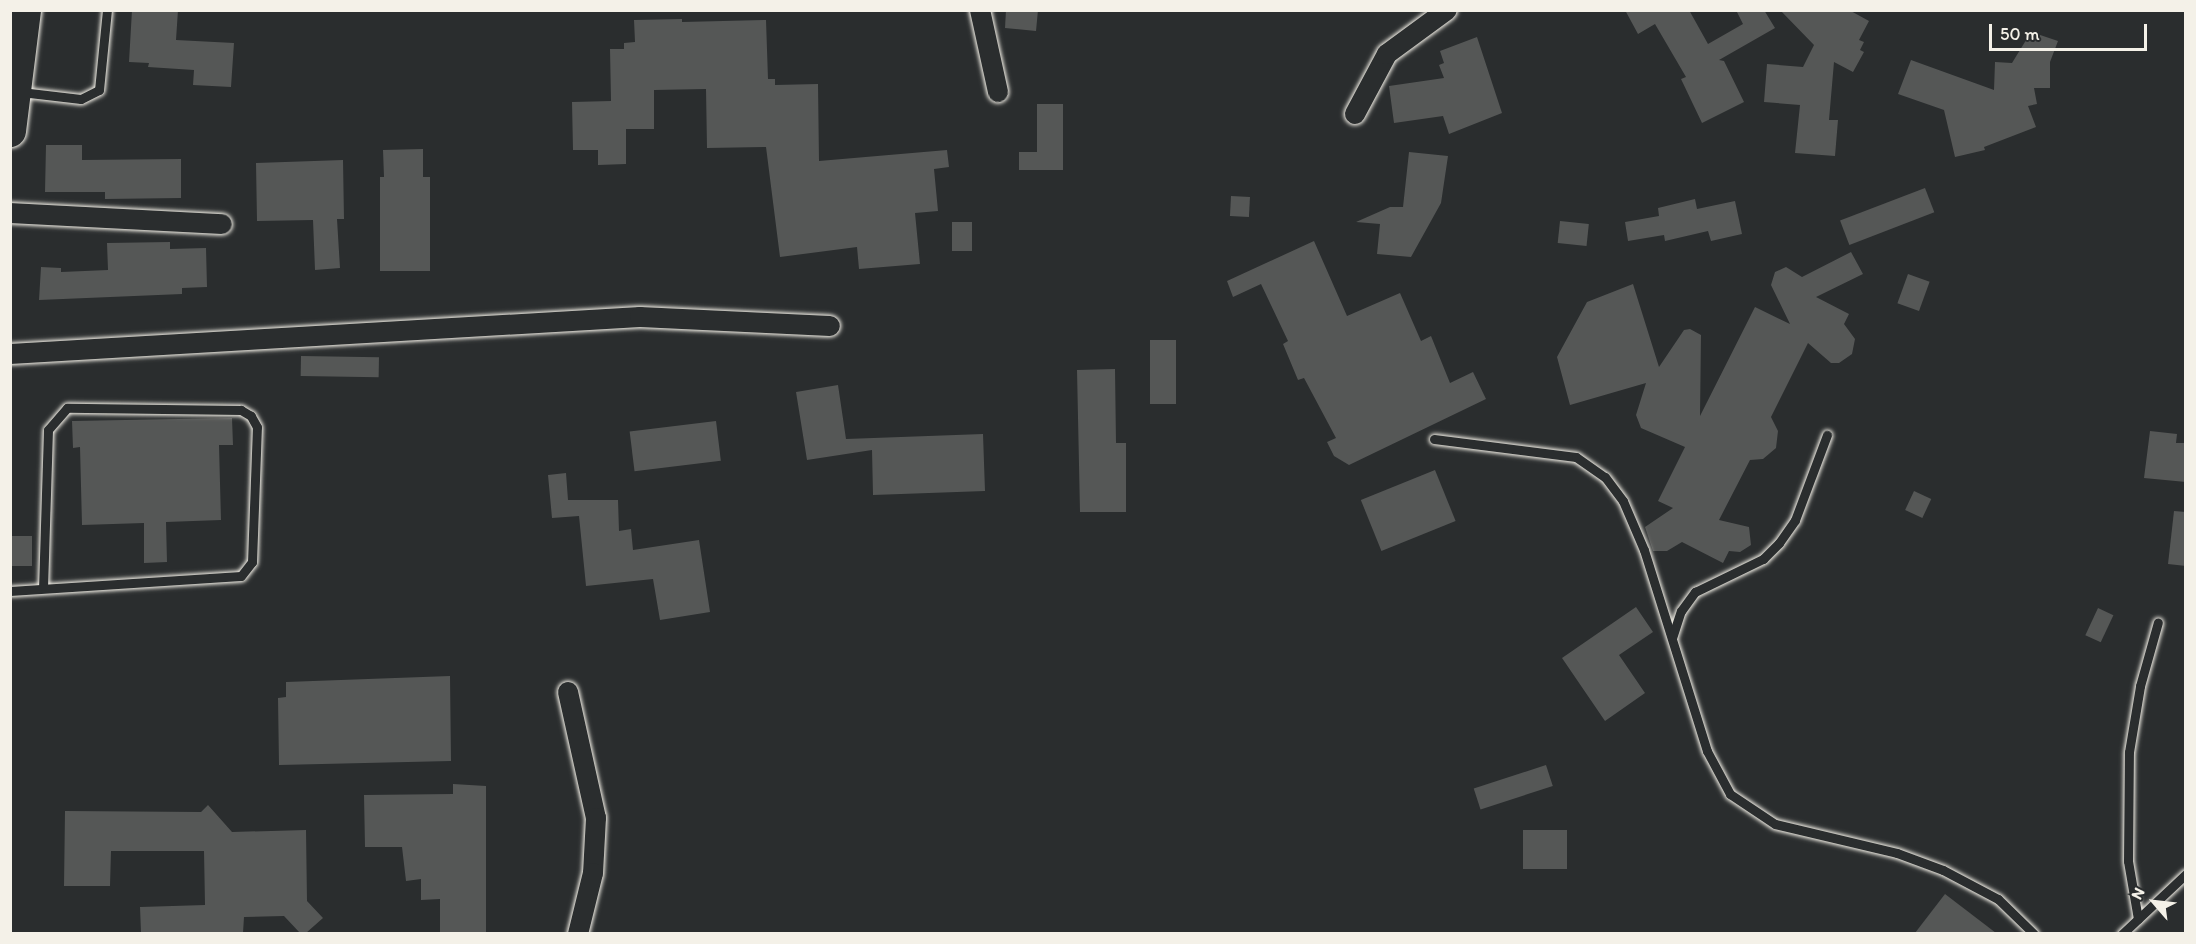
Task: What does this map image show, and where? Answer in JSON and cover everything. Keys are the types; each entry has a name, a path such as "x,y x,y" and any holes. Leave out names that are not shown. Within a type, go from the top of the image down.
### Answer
{"highway":[{"path":"10,131 25,10"}],"street":[{"path":"980,10 998,92"},
{"path":"1355,114 1387,54 1447,10"},
{"path":"10,213 222,224"},
{"path":"10,354 640,317 830,326"},
{"path":"568,692 596,818 593,873 578,933"}],"lane":[{"path":"15,92 81,99 92,97 99,90 107,10"},
{"path":"10,591 241,576 252,562 257,427 251,416 241,410 67,408 48,430 43,588"},
{"path":"1672,638 1681,611 1695,591 1762,559 1779,543 1795,520 1827,435"},
{"path":"1434,439 1576,458 1605,477 1623,501 1644,549 1707,751 1730,794 1775,824 1897,853 1943,870 1998,899 2034,933"},
{"path":"2138,919 2128,861 2129,752 2140,686 2158,622"},
{"path":"2122,933 2186,874"}],"building":[{"path":"132,10 178,10 176,40 234,43 231,87 193,85 194,70 148,67 149,63 129,62"},
{"path":"1006,10 1038,10 1036,31 1005,28"},
{"path":"1625,10 1689,10 1708,44 1743,24 1736,10 1764,10 1775,28 1719,60 1724,61 1744,102 1702,123 1681,79 1686,77 1655,24 1638,34"},
{"path":"1780,10 1849,10 1869,21 1859,40 1864,42 1860,50 1864,52 1853,72 1834,62 1829,120 1838,120 1835,156 1795,153 1800,105 1764,102 1767,64 1803,67 1814,45"},
{"path":"682,19 682,22 766,20 768,79 775,79 775,85 818,84 819,161 947,150 949,167 934,169 938,211 915,213 920,264 859,269 857,247 780,257 766,147 707,148 706,89 654,90 654,129 626,129 626,164 598,165 598,150 573,150 572,102 611,101 610,49 624,49 624,43 635,42 634,20"},
{"path":"2031,32 2058,41 2050,62 2050,88 2034,88 2037,104 2028,106 2036,127 1984,147 1985,150 1955,157 1944,110 1898,94 1911,60 1994,90 1995,62 2012,63"},
{"path":"1477,37 1502,113 1449,134 1443,116 1394,123 1389,86 1444,78 1439,65 1444,63 1440,51"},
{"path":"1037,104 1063,104 1063,170 1019,170 1019,152 1037,152"},
{"path":"46,145 82,145 82,160 181,159 181,198 105,199 105,192 45,192"},
{"path":"423,149 423,177 430,177 430,271 380,271 380,177 384,177 383,150"},
{"path":"1409,152 1448,156 1441,203 1411,257 1377,254 1380,224 1356,222 1390,207 1403,207"},
{"path":"343,160 344,219 337,219 340,268 315,270 313,220 257,221 256,163"},
{"path":"1925,188 1934,212 1849,245 1840,221"},
{"path":"1231,196 1250,197 1249,217 1230,216"},
{"path":"1695,199 1697,209 1735,201 1742,234 1711,241 1708,231 1665,241 1664,235 1628,241 1625,222 1659,216 1658,208"},
{"path":"1560,221 1589,224 1587,246 1558,243"},
{"path":"952,222 972,222 972,251 952,251"},
{"path":"1314,241 1347,316 1400,293 1421,341 1431,336 1450,383 1473,372 1486,399 1349,465 1334,456 1327,442 1336,438 1304,378 1298,380 1283,344 1288,341 1261,284 1233,297 1227,281"},
{"path":"170,242 170,249 206,248 207,287 182,288 182,294 39,300 41,267 61,268 61,272 108,270 107,243"},
{"path":"1851,252 1863,274 1816,297 1849,314 1844,324 1855,339 1852,354 1839,363 1831,363 1808,343 1771,417 1778,431 1776,448 1763,459 1750,460 1719,520 1749,527 1751,545 1740,552 1729,551 1723,563 1682,542 1667,551 1653,551 1645,527 1673,508 1658,501 1685,447 1641,428 1636,415 1646,383 1570,405 1557,357 1587,302 1633,284 1659,367 1684,330 1690,329 1701,335 1700,416 1755,307 1790,324 1771,285 1775,272 1786,267 1802,277"},
{"path":"1908,274 1930,282 1919,311 1897,303"},
{"path":"1150,340 1176,340 1176,404 1150,404"},
{"path":"301,356 379,357 379,377 301,376"},
{"path":"1115,369 1116,443 1126,443 1126,512 1080,512 1077,370"},
{"path":"838,385 846,439 983,434 985,491 873,495 872,450 807,460 796,392"},
{"path":"232,418 233,445 219,445 221,520 166,522 167,562 144,563 144,523 82,525 80,447 73,448 72,421"},
{"path":"716,421 721,461 635,471 630,432"},
{"path":"2150,431 2177,434 2176,443 2186,443 2186,482 2144,478"},
{"path":"1435,470 1456,521 1381,551 1361,500"},
{"path":"566,473 568,500 618,500 619,531 631,529 633,550 699,540 710,612 660,620 653,579 586,586 579,516 552,518 548,475"},
{"path":"1914,491 1931,499 1922,518 1905,510"},
{"path":"2174,511 2186,512 2186,566 2168,564"},
{"path":"10,536 32,536 32,566 10,566"},
{"path":"1636,607 1653,632 1619,655 1645,693 1605,721 1562,658"},
{"path":"2098,608 2113,615 2101,642 2085,635"},
{"path":"450,676 451,761 279,765 278,698 286,697 286,682"},
{"path":"1546,765 1553,786 1481,809 1474,788"},
{"path":"453,784 486,786 486,933 440,933 440,899 421,900 421,879 406,881 402,847 365,847 364,795 453,794"},
{"path":"208,805 232,832 306,830 307,901 323,918 306,933 300,933 284,916 244,917 243,933 141,933 140,907 205,905 204,851 111,851 110,886 64,886 65,811 201,812"},
{"path":"1523,830 1567,830 1567,869 1523,869"},
{"path":"1945,894 1996,933 1915,933"}]}
